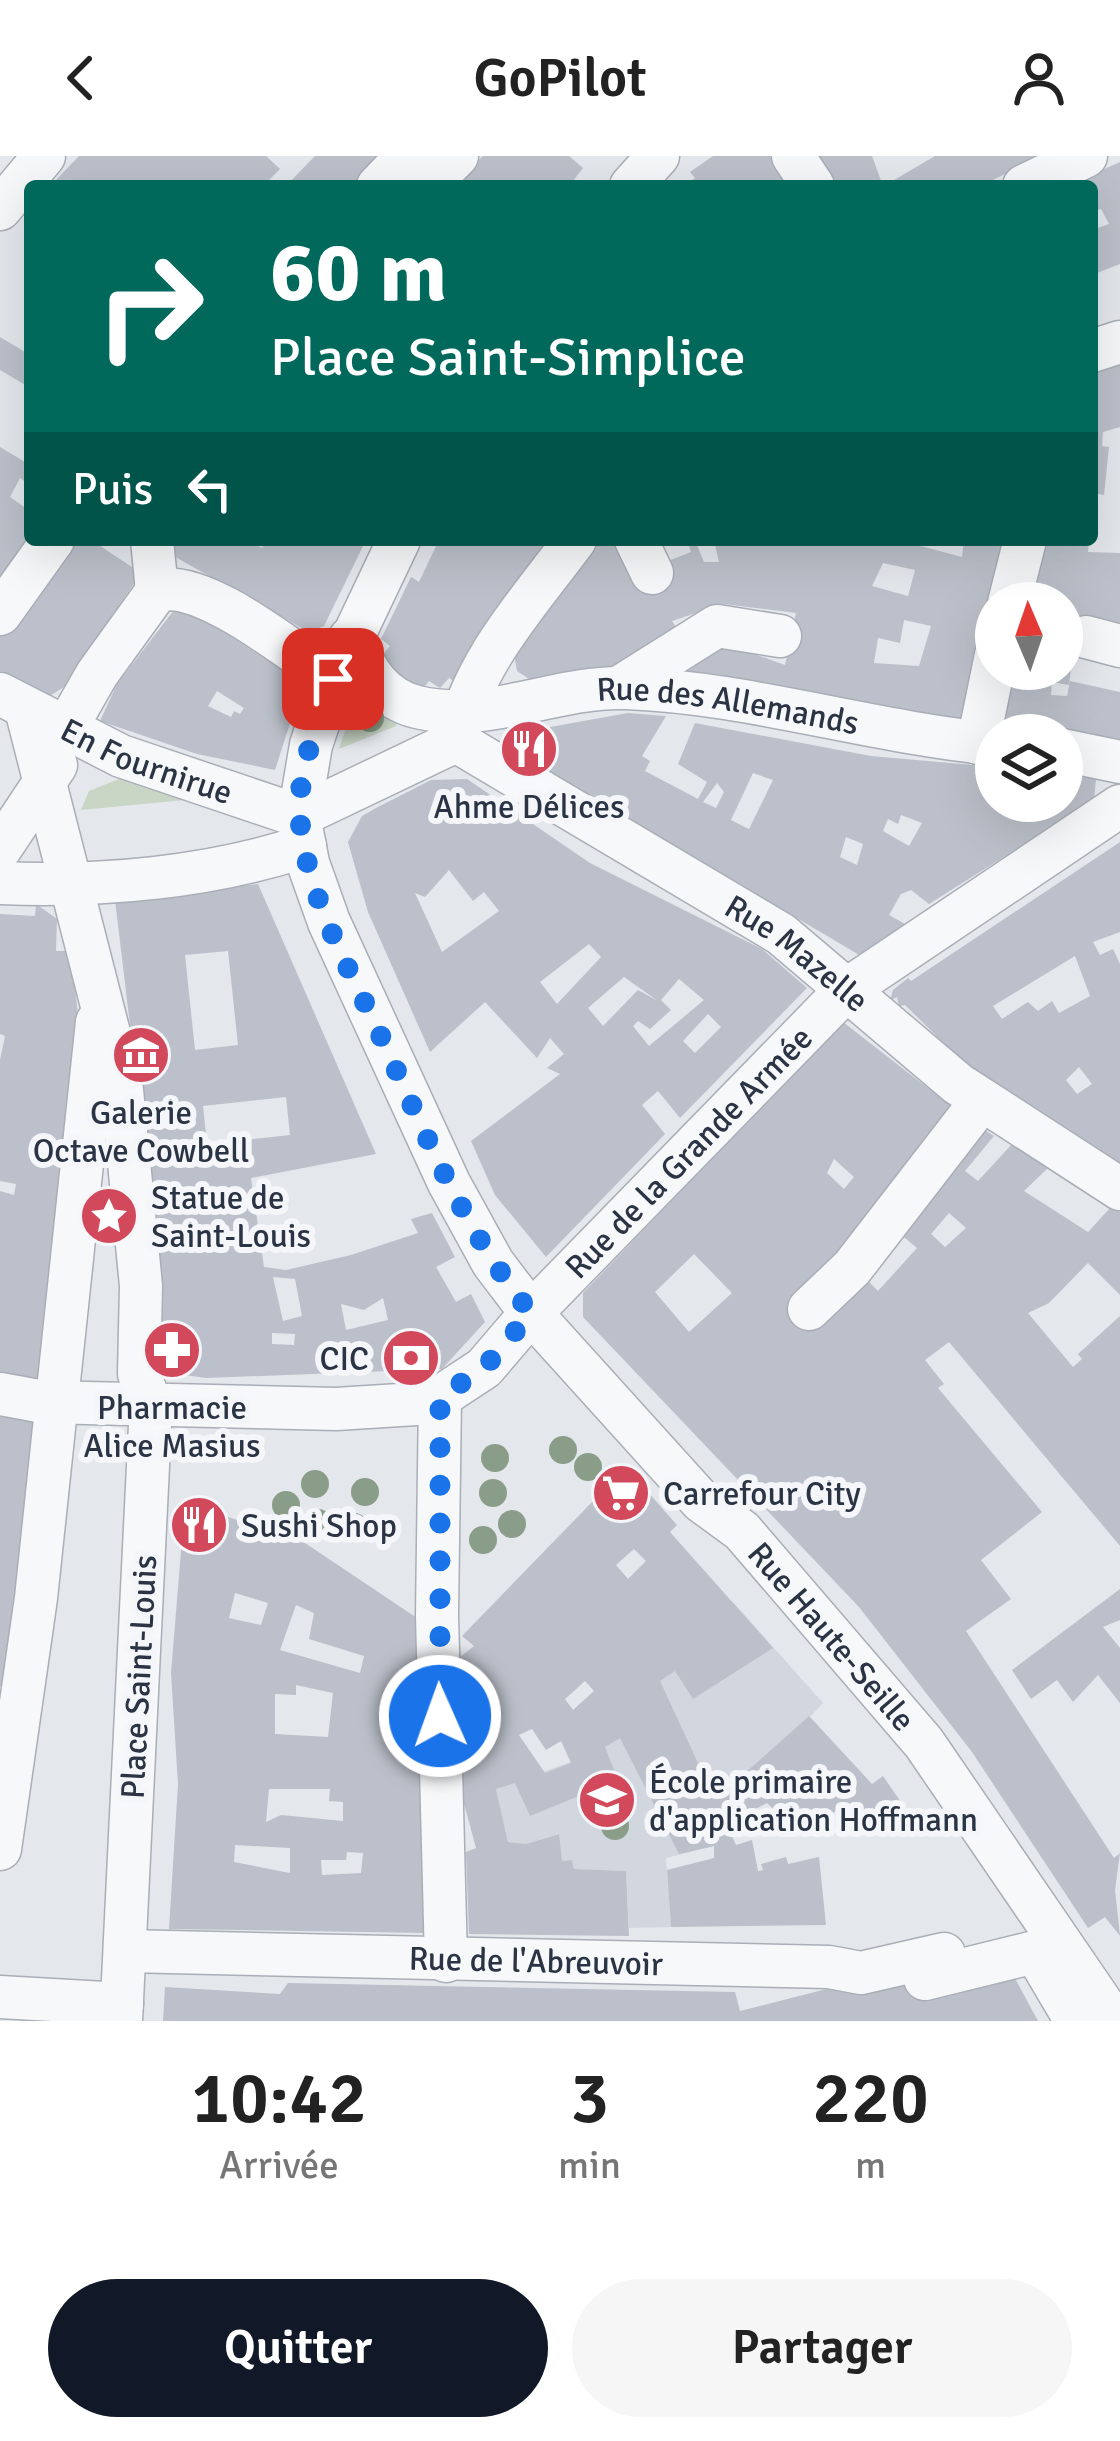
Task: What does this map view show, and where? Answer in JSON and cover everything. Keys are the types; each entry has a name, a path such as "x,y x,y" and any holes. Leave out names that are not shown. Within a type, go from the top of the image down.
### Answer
{"street":[{"path":"24,180 44,156"},
{"path":"384,180 407,156"},
{"path":"433,180 457,156"},
{"path":"636,180 658,156"},
{"path":"1036,180 1086,156"},
{"path":"0,209 24,180"},
{"path":"0,614 49,546"},
{"path":"0,849 46,779 98,674 158,591 153,546"},
{"path":"302,831 311,746 333,679 396,546"},
{"path":"0,883 75,886 261,860 458,728 489,659 571,546"},
{"path":"1014,582 1023,546"},
{"path":"158,591 181,588 206,597 333,679"},
{"path":"620,687 716,626 780,636"},
{"path":"350,638 371,678 391,697 458,728"},
{"name":"Rue des Allemands","path":"458,728 620,687 975,741"},
{"path":"0,1849 51,1402 106,1080 101,986 46,779 13,702"},
{"name":"En Fournirue","path":"13,702 70,732 302,831"},
{"name":"Rue Mazelle","path":"458,728 781,934 982,1100 1120,1189"},
{"path":"1083,754 1120,762"},
{"name":"Rue de la Grande Armée","path":"440,1397 484,1368 531,1313 846,990 1120,806"},
{"name":"Rue Haute-Seille","path":"302,831 328,922 449,1184 493,1263 531,1313 701,1501 720,1546 906,1757 1046,1946 1114,2021"},
{"name":"Place Saint-Louis","path":"106,1080 142,1286 139,1374 151,1404 122,2013"},
{"path":"809,1309 852,1268 982,1100"},
{"path":"0,1394 51,1402 336,1409 440,1397 437,1616 446,1961"},
{"name":"Rue de l'Abreuvoir","path":"127,1930 446,1961 829,1967 861,1973 934,1966 1046,1946"},
{"name":"Rue Haute-Seille","path":"1046,1946 1076,2021"},
{"path":"0,1997 122,2013"}],"shaded area":[{"path":"733,1602 823,1703 810,1717 872,1784 833,1813 793,1827 767,1803 743,1815 737,1803 721,1810 734,1841 666,1858 671,1927 629,1928 626,1871 574,1869 572,1860 562,1861 558,1834 526,1844 508,1842 496,1789 595,1753 637,1694 723,1641 708,1623"}],"green space":[{"path":"358,691 396,719 396,726 339,749"},
{"path":"121,778 195,799 81,810 89,791"}],"building":[{"path":"79,156 266,156 280,169 269,180 56,180"},
{"path":"315,156 383,156 360,180 292,180"},
{"path":"483,156 569,156 583,168 574,180 457,180"},
{"path":"713,156 770,156 788,180 692,180 690,172"},
{"path":"812,156 872,156 881,180 828,180"},
{"path":"935,156 1041,156 993,180 894,180"},
{"path":"1120,162 1120,264 1098,273 1098,228 1109,224 1098,210 1098,180 1080,180"},
{"path":"0,337 24,351 24,384 0,370"},
{"path":"1120,364 1120,427 1103,432 1102,446 1109,447 1104,495 1098,494 1098,370"},
{"path":"0,447 24,461 24,481 20,478 10,497 24,507 27,546 0,600"},
{"path":"66,546 100,546 141,573 64,687 48,697 0,671 0,633"},
{"path":"363,546 324,626 309,632 161,549"},
{"path":"436,546 549,546 457,683 449,678 440,688 429,681 422,690 386,668 389,663 381,657 390,646 381,639 411,577 419,582"},
{"path":"595,546 641,546 663,563 691,552 689,546 697,546 704,562 719,562 715,546 921,546 962,557 963,546 1012,546 1004,582 975,582 976,690 967,728 665,677 701,644 735,647 785,665 796,613 723,604 672,621 680,634 638,664 544,689 517,671 514,654","holes":["883,563 915,570 908,596 872,586","904,620 931,626 919,666 874,663 878,638 900,643"]},
{"path":"1037,546 1088,546 1088,552 1120,553 1120,628 1083,617 1083,582 1029,582"},
{"path":"174,610 198,616 303,683 275,770 197,754 100,721 117,684","holes":["217,691 244,708 231,717 208,706"]},
{"path":"1083,684 1120,692 1120,742 1083,737 1083,714 996,714 1003,690 1051,690 1051,695 1067,696 1068,690 1083,690"},
{"path":"628,713 666,716 642,756 650,761 645,771 698,799 707,782 678,764 695,723 871,756 975,765 975,822 1059,822 929,904 911,890 901,894 889,915 905,924 861,956 514,751 528,731","holes":["753,773 773,780 749,829 731,820","717,783 724,792 716,808 703,802","901,815 922,823 909,846 883,831 888,819 898,824","846,837 863,844 857,865 840,857"]},
{"path":"1083,777 1096,779 1094,800 1083,807"},
{"path":"467,779 590,863 762,949 807,988 680,1118 658,1091 642,1105 665,1134 546,1257 495,1195 471,1141 560,1074 547,1068 564,1054 550,1038 537,1058 485,1002 430,1052 368,912 348,842 362,816 431,780","holes":["449,870 473,901 484,892 499,911 442,952 415,893 425,897","589,944 601,957 557,1004 540,982","624,977 658,1001 638,990 603,1026 588,1008","679,979 704,1000 649,1046 633,1026 638,1021 650,1029 671,1010 661,1000","708,1014 721,1027 695,1053 683,1041"]},
{"path":"1120,842 1120,932 1093,942 1100,955 1113,949 1120,964 1120,1167 968,1067 905,1005 899,1006 897,997 890,1001 893,990 908,978 911,981","holes":["1075,956 1090,996 1059,1013 1052,1001 1038,1011 1028,1002 1002,1019 993,1006","1079,1067 1092,1084 1077,1094 1066,1080"]},
{"path":"258,884 376,1154 251,1178 264,1267 286,1270 351,1255 418,1233 411,1219 432,1213 455,1257 436,1267 456,1302 471,1294 485,1322 442,1369 206,1378 163,1372 155,1364 162,1291 115,900","holes":["228,951 238,1045 195,1050 185,955","286,1097 290,1135 207,1144 203,1106","273,1277 295,1279 302,1316 283,1321","383,1298 388,1320 346,1330 341,1304 364,1310","272,1333 295,1334 294,1345 272,1344"]},
{"path":"36,904 57,919 56,951 66,951 74,976 79,1025 44,1380 0,1378 0,1191 14,1195 16,1184 0,1181 0,1060 5,1036 0,1034 0,914 35,916"},
{"path":"843,1022 965,1117 860,1273 878,1291 917,1248 899,1233 973,1122 994,1136 965,1171 978,1181 1012,1144 1049,1167 1024,1191 1088,1232 1111,1207 1120,1212 1120,1295 1088,1263 1049,1303 1028,1313 1073,1367 1082,1359 1078,1354 1120,1316 1120,1546 949,1342 925,1360 944,1384 938,1388 1042,1512 981,1560 1011,1599 966,1631 1114,1858 1120,1853 1115,1890 1120,1936 1105,1917 1088,1928 972,1752 859,1607 583,1317 583,1293","holes":["834,1159 854,1177 844,1189 827,1173","949,1213 966,1228 945,1247 931,1234","694,1254 732,1293 689,1332 655,1292"]},
{"path":"0,1416 41,1421 3,1686 0,1686"},
{"path":"626,1467 677,1525 670,1532 773,1648 693,1699 675,1671 660,1681 710,1789 744,1774 809,1716 872,1784 883,1776 905,1808 863,1834 844,1802 833,1813 793,1827 767,1803 743,1815 737,1803 720,1810 736,1845 752,1840 758,1871 763,1870 761,1864 786,1857 788,1864 819,1857 826,1925 671,1927 667,1870 714,1858 714,1846 679,1854 620,1738 605,1747 618,1780 530,1816 515,1783 496,1789 508,1842 526,1844 559,1834 562,1861 572,1860 574,1869 626,1871 629,1936 469,1934 466,1852 476,1848 463,1800 456,1802 454,1712 460,1657 474,1646 462,1636","holes":["634,1549 646,1561 628,1579 616,1565","585,1681 594,1691 573,1710 565,1699","532,1729 546,1750 561,1741 571,1763 545,1773 519,1735"]},
{"path":"185,1503 302,1541 420,1620 427,1933 169,1929 178,1784 171,1673","holes":["235,1593 268,1603 261,1625 229,1618","296,1605 314,1613 309,1639 364,1656 360,1673 280,1650","296,1685 333,1693 328,1737 275,1734 275,1694 296,1695","269,1789 330,1789 329,1801 343,1802 343,1821 281,1815 266,1822","235,1845 290,1848 290,1873 234,1862","347,1852 363,1853 361,1873 322,1875 321,1860 346,1860"]},
{"path":"1120,1589 1120,1620 1103,1627 1120,1648 1120,1703 1098,1675 1073,1702 1057,1680 1031,1699 1012,1670"},
{"path":"921,1965 1011,1971 1038,2021 163,2021 165,1987 280,1994 288,1983 735,1992 740,2011"}],"place":[{"name":"Ahme Délices","path":"529,749"},
{"name":"Galerie Octave Cowbell","path":"141,1055"},
{"name":"Statue de Saint-Louis","path":"109,1216"},
{"name":"Pharmacie Alice Masius","path":"172,1350"},
{"name":"CIC","path":"411,1358"},
{"name":"Carrefour City","path":"621,1493"},
{"name":"Sushi Shop","path":"199,1525"},
{"name":"École primaire d'application Hoffmann","path":"607,1800"}],"route":[{"path":"333,679 305,770 299,816 308,863 328,922 449,1184 493,1263 531,1313 484,1368 440,1397 440,1716"}]}
